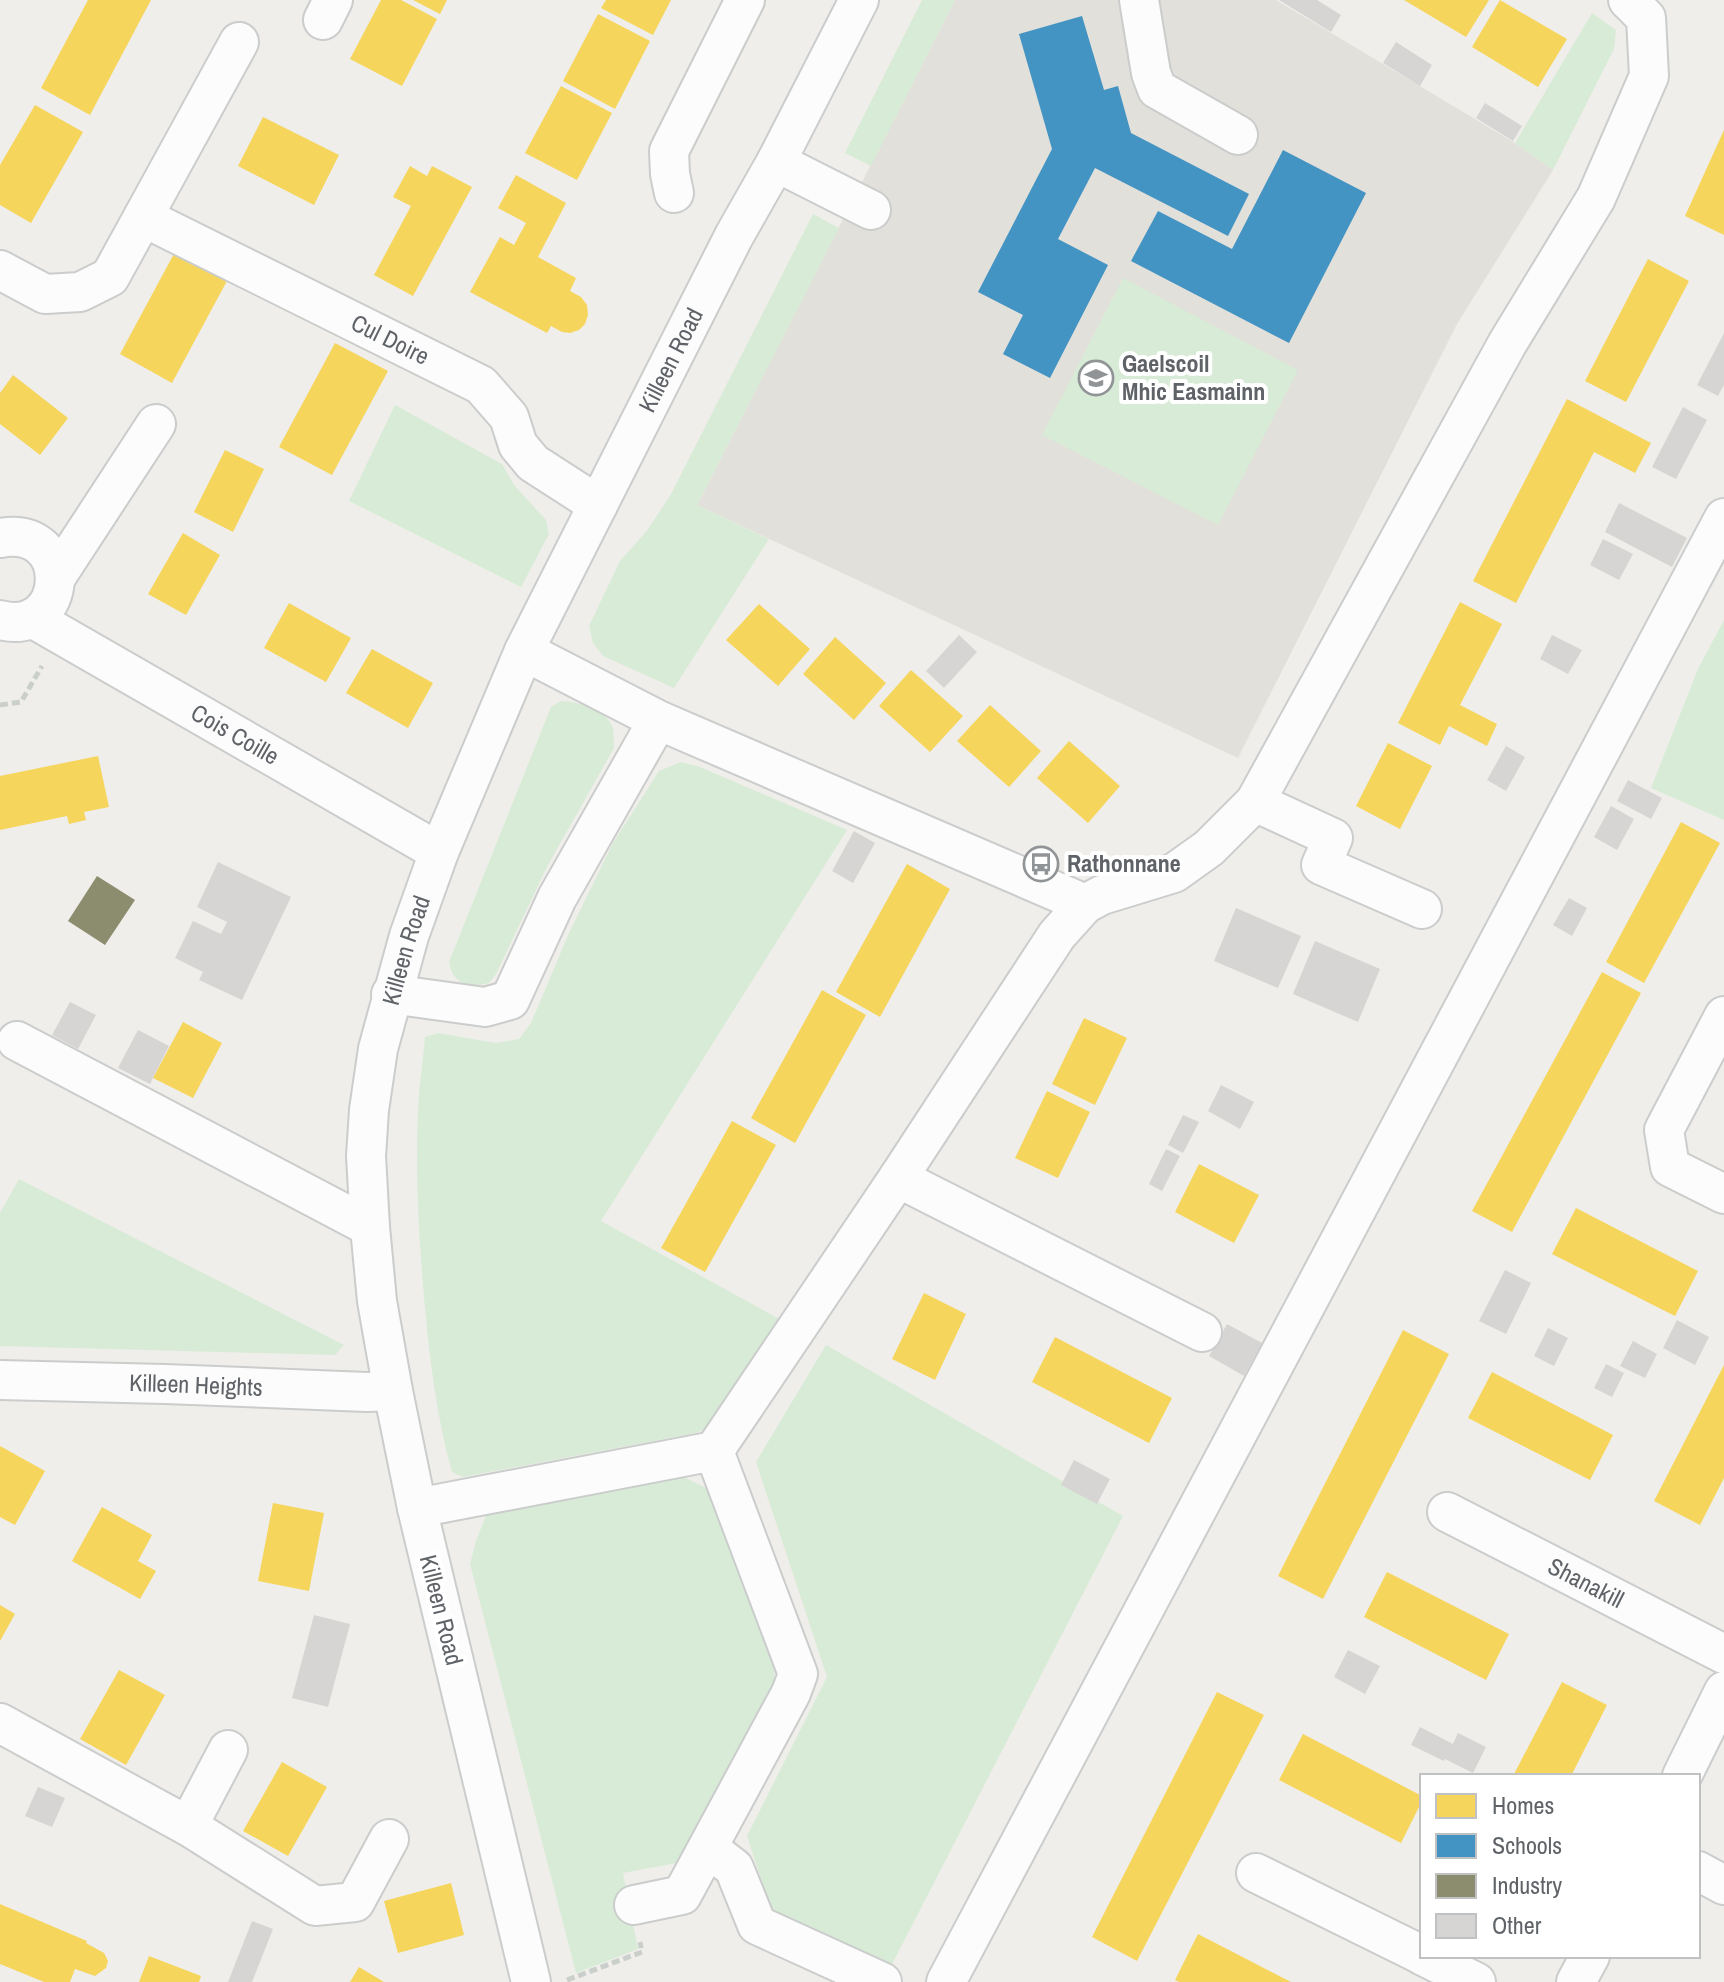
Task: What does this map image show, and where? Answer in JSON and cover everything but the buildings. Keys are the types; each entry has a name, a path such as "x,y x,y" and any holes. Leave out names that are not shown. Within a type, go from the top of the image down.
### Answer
{"street":[{"path":"674,193 669,151 745,0"},
{"name":"Killeen Road","path":"531,1982 417,1508 377,1301 366,1156 378,1049 391,994 439,852 524,651 734,236 776,162 859,0"},
{"path":"1139,0 1151,73 1157,89 1238,135"},
{"path":"417,1508 714,1451 1057,935 1085,904 1102,895 1174,873 1209,848 1255,802 1507,344 1596,198 1649,76 1646,18 1628,0"},
{"path":"0,270 45,294 80,292 110,277 239,42"},
{"path":"776,162 871,210"},
{"name":"Cul Doire","path":"143,217 481,385 509,417 518,445 533,463 598,505"},
{"path":"56,577 156,424"},
{"path":"946,1982 1724,518"},
{"path":"0,538 12,536 37,543 47,552 53,564 55,589 50,601 31,624"},
{"name":"Cois Coille","path":"31,624 439,852"},
{"path":"524,651 658,720 1085,904"},
{"path":"391,994 485,1007 510,1000 557,898 658,720"},
{"path":"1255,802 1333,838 1321,865 1422,909"},
{"path":"1724,1016 1664,1130 1670,1167 1724,1194"},
{"path":"17,1041 370,1227"},
{"path":"898,1178 1202,1332"},
{"name":"Killeen Heights","path":"0,1380 393,1391"},
{"path":"634,1905 682,1895 791,1693 798,1674 714,1451"},
{"name":"Shanakill","path":"1447,1512 1724,1654"},
{"path":"1683,1774 1724,1691"},
{"path":"0,1723 188,1826 315,1906 355,1902 389,1839"},
{"path":"188,1826 228,1750"},
{"path":"708,1848 734,1868 757,1925 882,1982"},
{"path":"1700,1872 1724,1885"},
{"path":"1256,1873 1420,1955"},
{"path":"1427,1958 1476,1982"},
{"path":"1576,1982 1589,1958"}],"path":[{"path":"0,705 21,702 31,624"},
{"path":"563,1982 642,1952 634,1905"}],"shaded area":[{"name":"Gaelscoil Mhic Easmainn","path":"955,0 1276,0 1515,143 1553,170 1457,324 1238,758 697,505"}],"green space":[{"path":"922,0 955,0 871,166 845,153"},
{"path":"1592,13 1616,30 1614,49 1553,170 1515,143"},
{"path":"813,214 839,228 697,505 769,539 674,688 603,656 593,643 589,626 620,561 646,532 670,496"},
{"path":"1123,278 1298,370 1218,525 1042,435"},
{"path":"395,405 502,464 514,485 546,520 549,534 521,587 349,501"},
{"path":"1724,620 1724,820 1651,788 1698,669"},
{"path":"561,701 584,705 604,716 613,728 614,748 548,865 496,974 489,983 463,983 454,975 449,962 551,707"},
{"path":"681,762 700,767 847,830 601,1221 783,1321 721,1422 696,1433 463,1477 452,1472 442,1431 423,1283 417,1135 425,1037 438,1033 496,1043 519,1039 531,1023 569,933 613,843 659,771"},
{"path":"19,1179 344,1345 335,1355 0,1346 0,1213"},
{"path":"826,1345 1123,1516 889,1970 773,1915 747,1836 827,1677 756,1462"},
{"path":"682,1476 710,1490 774,1662 775,1689 682,1862 623,1873 638,1949 576,1973 470,1564 488,1511"}],"place":[{"name":"Gaelscoil Mhic Easmainn","path":"1096,378"},
{"name":"Rathonnane","path":"1041,864"}]}
